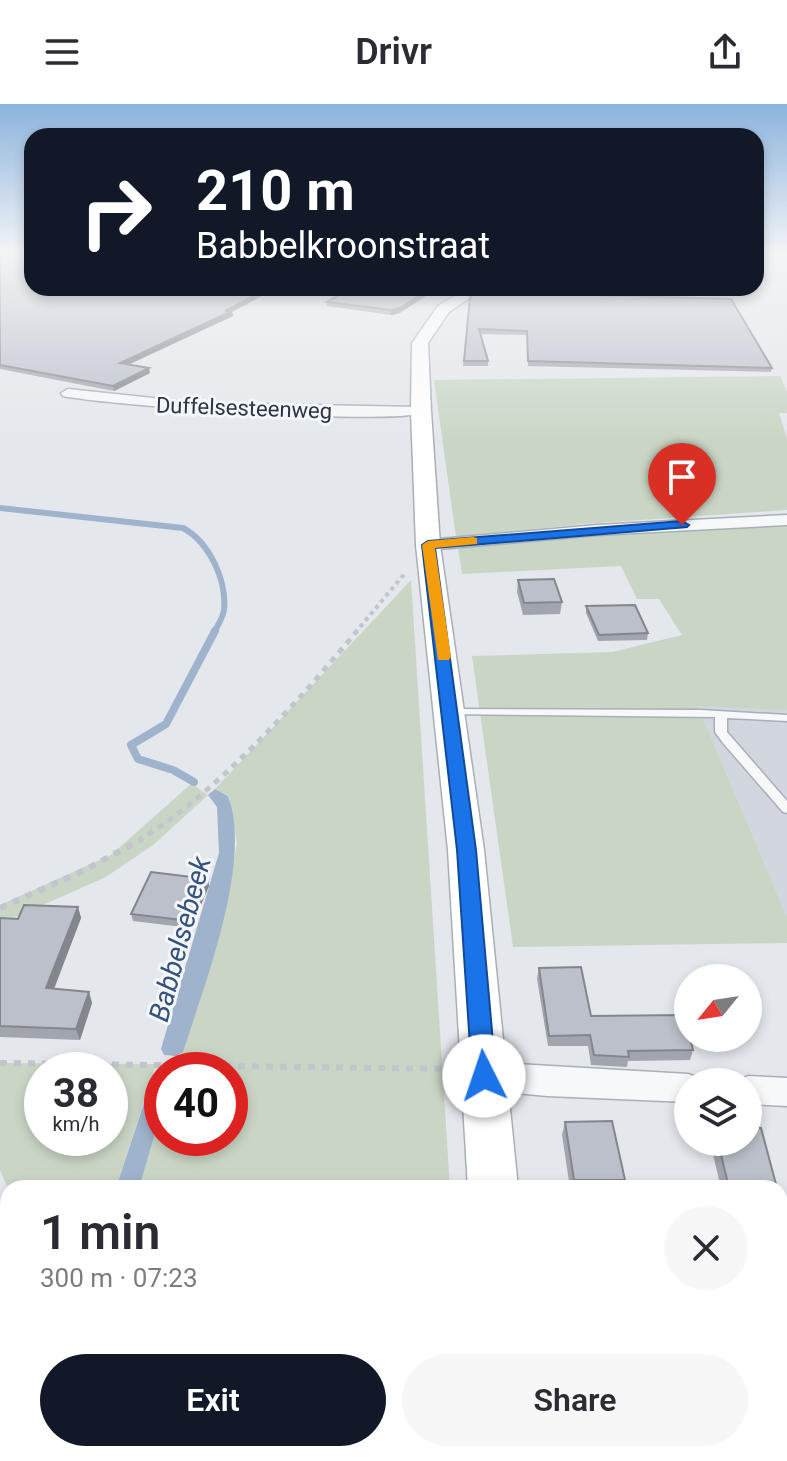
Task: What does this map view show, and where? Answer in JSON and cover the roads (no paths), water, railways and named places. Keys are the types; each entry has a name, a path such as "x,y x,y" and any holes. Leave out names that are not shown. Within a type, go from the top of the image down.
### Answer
{"street":[{"path":"439,315 420,343 428,545 466,850 492,1180"},
{"name":"Duffelsesteenweg","path":"68,393 135,404 260,412 421,411"},
{"path":"428,545 597,530 787,520"},
{"path":"484,1076 674,1087"},
{"path":"762,1091 787,1092"}],"lane":[{"path":"450,712 721,714 787,718"},
{"path":"721,714 721,732 727,741 787,809"}],"water":[{"path":"215,789 228,796 234,823 230,888 213,959 183,1052 162,1052 219,853 217,807 208,795"},
{"path":"144,1103 144,1156 148,1156 141,1180 119,1180"}],"waterway":[{"name":"Babbelsebeek","path":"0,508 183,528 208,552 223,586 224,610 215,631"},
{"name":"Babbelsebeek","path":"194,782 173,770 138,759 131,745 166,724 215,631"}]}
